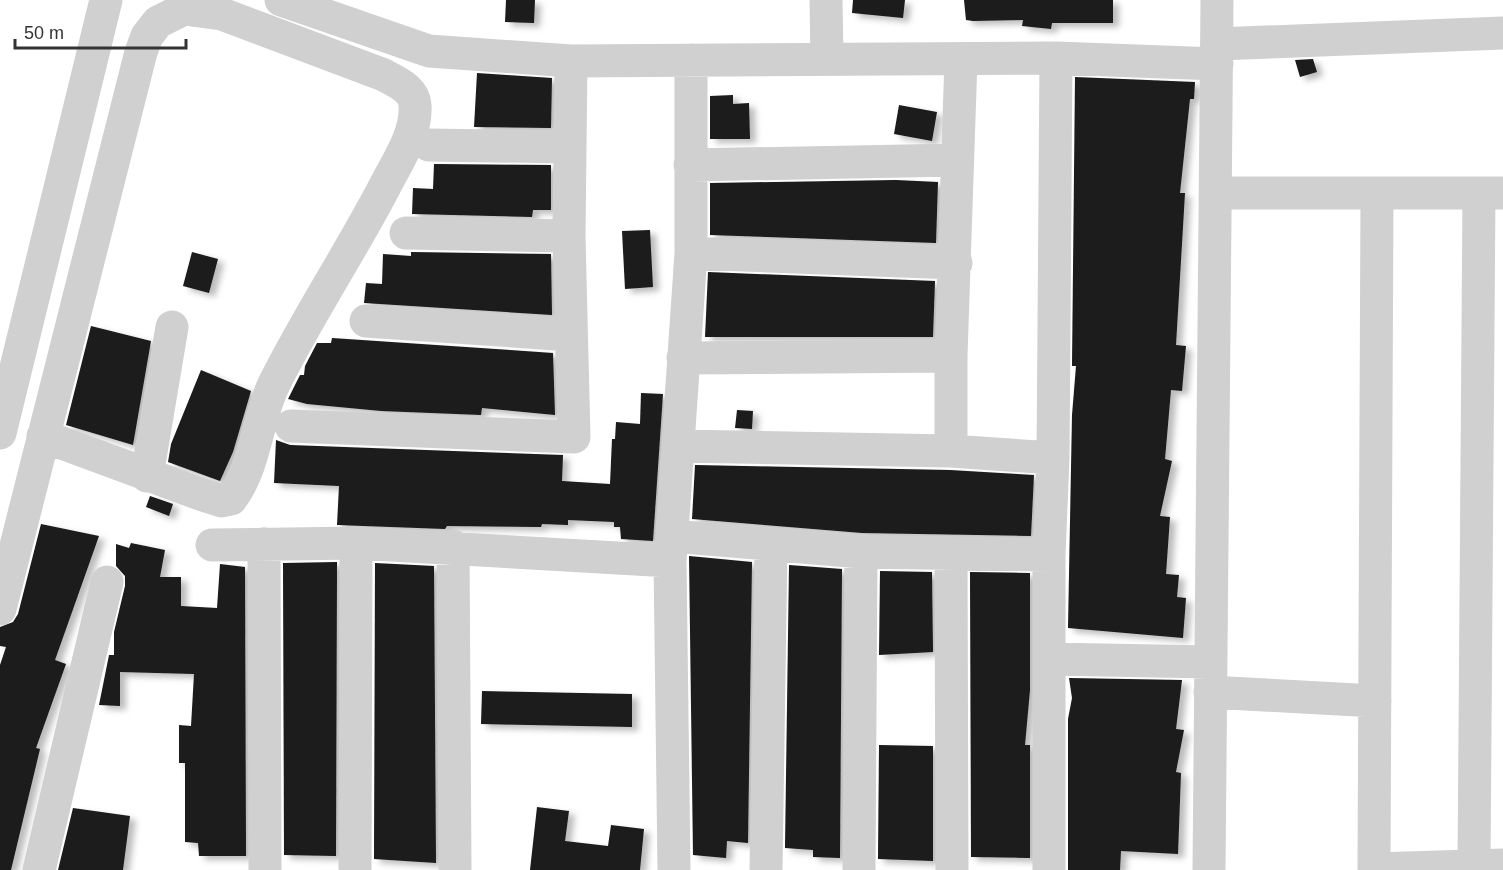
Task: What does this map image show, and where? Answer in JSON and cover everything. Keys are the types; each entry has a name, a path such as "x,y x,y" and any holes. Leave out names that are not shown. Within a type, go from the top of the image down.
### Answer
{"street":[{"path":"0,434 106,0"},
{"path":"281,0 429,51 571,61 1056,58 1217,54 1503,33"},
{"path":"826,0 826,59"},
{"path":"1209,870 1217,0"},
{"path":"0,609 43,436 141,52 147,36 162,11 184,9 222,14 384,75 407,88 415,104 413,124 406,145 265,403 239,488 231,499 222,501 147,476 43,436"},
{"path":"951,451 951,356 956,263 956,160 961,58"},
{"path":"1049,870 1049,555 1053,458 1056,58"},
{"path":"674,870 671,549 691,253 691,60"},
{"path":"291,426 574,437 569,237 571,61"},
{"path":"429,145 570,147"},
{"path":"690,165 956,160"},
{"path":"1216,193 1377,193 1491,193 1488,865 1374,869 1377,193"},
{"path":"405,233 569,237"},
{"path":"691,253 956,263"},
{"path":"366,321 571,335"},
{"path":"147,476 172,327"},
{"path":"683,358 951,356"},
{"path":"679,446 951,451 1053,458"},
{"path":"212,545 356,543 671,549 771,544 861,552 1049,555"},
{"path":"355,870 356,543"},
{"path":"264,544 265,870"},
{"path":"766,870 771,544"},
{"path":"453,546 454,870"},
{"path":"859,870 861,552"},
{"path":"951,553 952,870"},
{"path":"39,870 107,582"},
{"path":"1050,659 1210,677 1374,701"}],"building":[{"path":"506,0 535,0 534,23 505,22"},
{"path":"853,0 905,0 903,18 852,13"},
{"path":"964,0 1113,0 1113,23 1052,23 1051,29 1022,26 1023,20 966,20"},
{"path":"1313,59 1317,72 1300,77 1295,60"},
{"path":"477,73 552,78 551,128 474,127"},
{"path":"1075,77 1195,82 1194,99 1190,99 1180,193 1185,193 1176,345 1186,346 1182,391 1171,390 1165,459 1172,461 1160,516 1170,517 1166,574 1179,575 1177,597 1186,598 1183,638 1068,628 1072,415 1076,366 1072,366"},
{"path":"733,95 733,104 749,103 750,139 710,139 710,96"},
{"path":"899,105 937,112 932,141 894,134"},
{"path":"434,164 551,165 551,210 533,210 532,217 412,214 413,188 433,189"},
{"path":"896,180 938,182 936,243 710,235 710,183"},
{"path":"650,230 653,287 625,289 622,231"},
{"path":"192,252 218,259 209,293 183,286"},
{"path":"411,252 551,254 552,315 364,303 366,283 382,284 383,254 411,256"},
{"path":"708,272 935,281 933,337 705,337"},
{"path":"91,326 151,341 133,445 66,425"},
{"path":"332,338 553,353 555,415 482,408 481,415 381,411 307,404 288,399 300,375 304,375 305,366 317,343 331,343"},
{"path":"201,370 251,391 233,452 220,481 168,462 171,444"},
{"path":"641,393 663,394 653,541 621,539 620,527 614,527 614,522 568,520 568,525 542,524 541,527 447,526 445,529 337,525 339,486 274,483 276,440 290,445 563,455 562,481 610,484 612,439 615,439 616,422 640,424"},
{"path":"737,410 753,411 752,429 735,428"},
{"path":"695,465 950,470 1034,475 1031,536 862,533 692,519"},
{"path":"150,496 173,504 169,516 146,507"},
{"path":"41,524 99,536 55,660 66,664 36,748 40,749 11,870 0,870 0,665 6,647 0,646 0,627 13,622 18,614"},
{"path":"131,543 165,550 160,577 181,577 181,606 217,608 220,564 245,567 246,856 199,856 198,843 185,842 185,763 179,763 179,725 191,726 194,674 120,672 120,706 99,705 109,655 114,655 114,632 125,586 125,576 116,566 116,544 129,548"},
{"path":"689,556 752,562 748,843 727,841 726,858 693,855"},
{"path":"337,562 336,856 284,855 283,563"},
{"path":"375,563 434,566 436,863 374,859"},
{"path":"789,565 842,569 840,858 813,857 813,850 785,848"},
{"path":"880,571 932,572 933,652 879,655"},
{"path":"970,572 1030,573 1030,690 1025,745 1030,745 1030,858 971,857"},
{"path":"1069,678 1182,680 1176,729 1184,730 1176,772 1181,773 1178,854 1121,851 1120,870 1068,870 1068,719 1072,698"},
{"path":"482,691 632,694 632,727 481,724"},
{"path":"879,745 933,746 933,861 878,859"},
{"path":"537,807 569,811 565,841 608,846 611,825 644,829 640,870 530,870"},
{"path":"73,808 130,816 123,870 58,870"}]}
